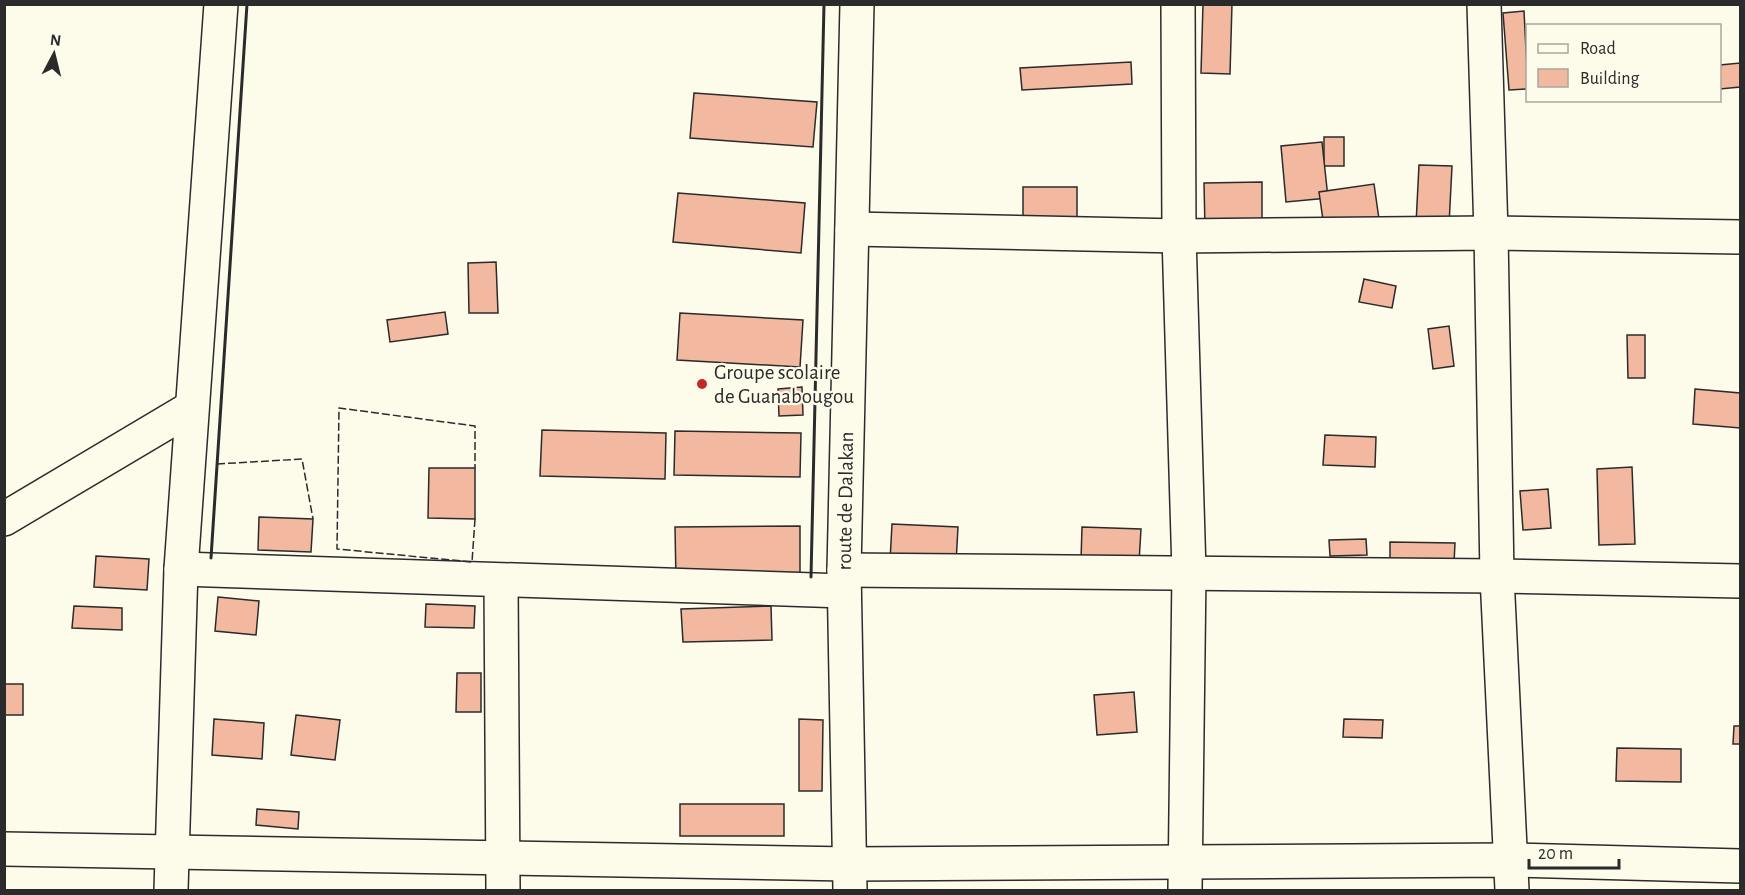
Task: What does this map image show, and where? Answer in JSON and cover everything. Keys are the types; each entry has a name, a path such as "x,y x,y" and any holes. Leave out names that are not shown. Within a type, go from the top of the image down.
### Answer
{"street":[{"path":"171,891 181,569 190,408 221,4"},
{"name":"route de Dalakan","path":"850,877 844,580 857,4"},
{"path":"1178,4 1179,236 1189,572 1185,876"},
{"path":"1484,4 1497,576 1512,875"},
{"path":"852,229 1179,236 1491,233 1740,237"},
{"path":"4,519 190,408"},
{"path":"181,569 501,582 844,580 1189,572 1740,581"},
{"path":"501,582 502,891"},
{"path":"4,849 171,850 502,858 850,877 1512,875 1740,866"}],"building":[{"path":"1203,4 1232,4 1230,74 1201,73"},
{"path":"1524,11 1526,89 1509,90 1503,13"},
{"path":"1131,62 1132,84 1022,90 1020,68"},
{"path":"1740,63 1740,87 1721,89 1721,65"},
{"path":"694,93 817,102 813,147 690,138"},
{"path":"1324,137 1344,137 1344,166 1324,166"},
{"path":"1322,142 1328,198 1286,202 1281,146"},
{"path":"1419,165 1452,166 1449,225 1416,224"},
{"path":"1262,182 1262,227 1205,228 1204,183"},
{"path":"1374,184 1379,219 1324,227 1319,192"},
{"path":"1023,187 1077,187 1077,217 1023,218"},
{"path":"678,193 805,203 801,253 673,242"},
{"path":"496,262 498,313 469,313 468,263"},
{"path":"1364,279 1396,286 1392,308 1359,302"},
{"path":"445,312 448,334 390,342 387,320"},
{"path":"680,313 803,320 800,367 677,360"},
{"path":"1449,326 1454,366 1433,369 1428,329"},
{"path":"1627,335 1645,335 1645,378 1628,378"},
{"path":"802,387 803,415 779,416 778,389"},
{"path":"1695,389 1740,393 1740,428 1693,424"},
{"path":"542,430 666,433 665,479 540,476"},
{"path":"675,431 801,433 800,477 674,475"},
{"path":"1325,435 1376,437 1375,467 1323,465"},
{"path":"1632,467 1635,544 1599,545 1597,469"},
{"path":"429,468 475,468 475,519 428,518"},
{"path":"1548,489 1551,528 1523,530 1520,491"},
{"path":"259,517 313,519 311,552 258,550"},
{"path":"892,524 958,527 956,563 890,561"},
{"path":"800,526 800,580 676,580 675,527"},
{"path":"1082,527 1141,529 1139,562 1081,560"},
{"path":"1366,539 1367,555 1330,556 1329,540"},
{"path":"1390,542 1455,543 1454,563 1390,562"},
{"path":"96,556 149,559 147,590 94,587"},
{"path":"218,597 259,601 256,635 215,631"},
{"path":"426,604 475,606 474,628 425,627"},
{"path":"74,606 122,608 122,630 72,628"},
{"path":"771,606 772,640 683,642 681,609"},
{"path":"457,673 481,673 481,712 456,712"},
{"path":"4,684 23,684 23,715 4,715"},
{"path":"1134,692 1137,732 1097,735 1094,695"},
{"path":"296,715 340,720 335,760 291,755"},
{"path":"214,719 264,723 262,759 212,755"},
{"path":"799,719 823,720 822,791 799,791"},
{"path":"1344,719 1383,720 1382,738 1343,737"},
{"path":"1734,726 1740,726 1740,744 1733,744"},
{"path":"1617,748 1681,749 1681,782 1616,781"},
{"path":"680,804 784,804 784,836 680,836"},
{"path":"257,809 299,812 298,829 256,825"}],"fence":[{"path":"475,468 475,426 339,408 337,549 472,562 475,519"},
{"path":"217,464 302,459 313,519"}],"wall":[{"path":"211,558 247,4"},
{"path":"811,577 824,4"}],"place":[{"name":"Groupe scolaire de Guanabougou","path":"702,384"}]}
